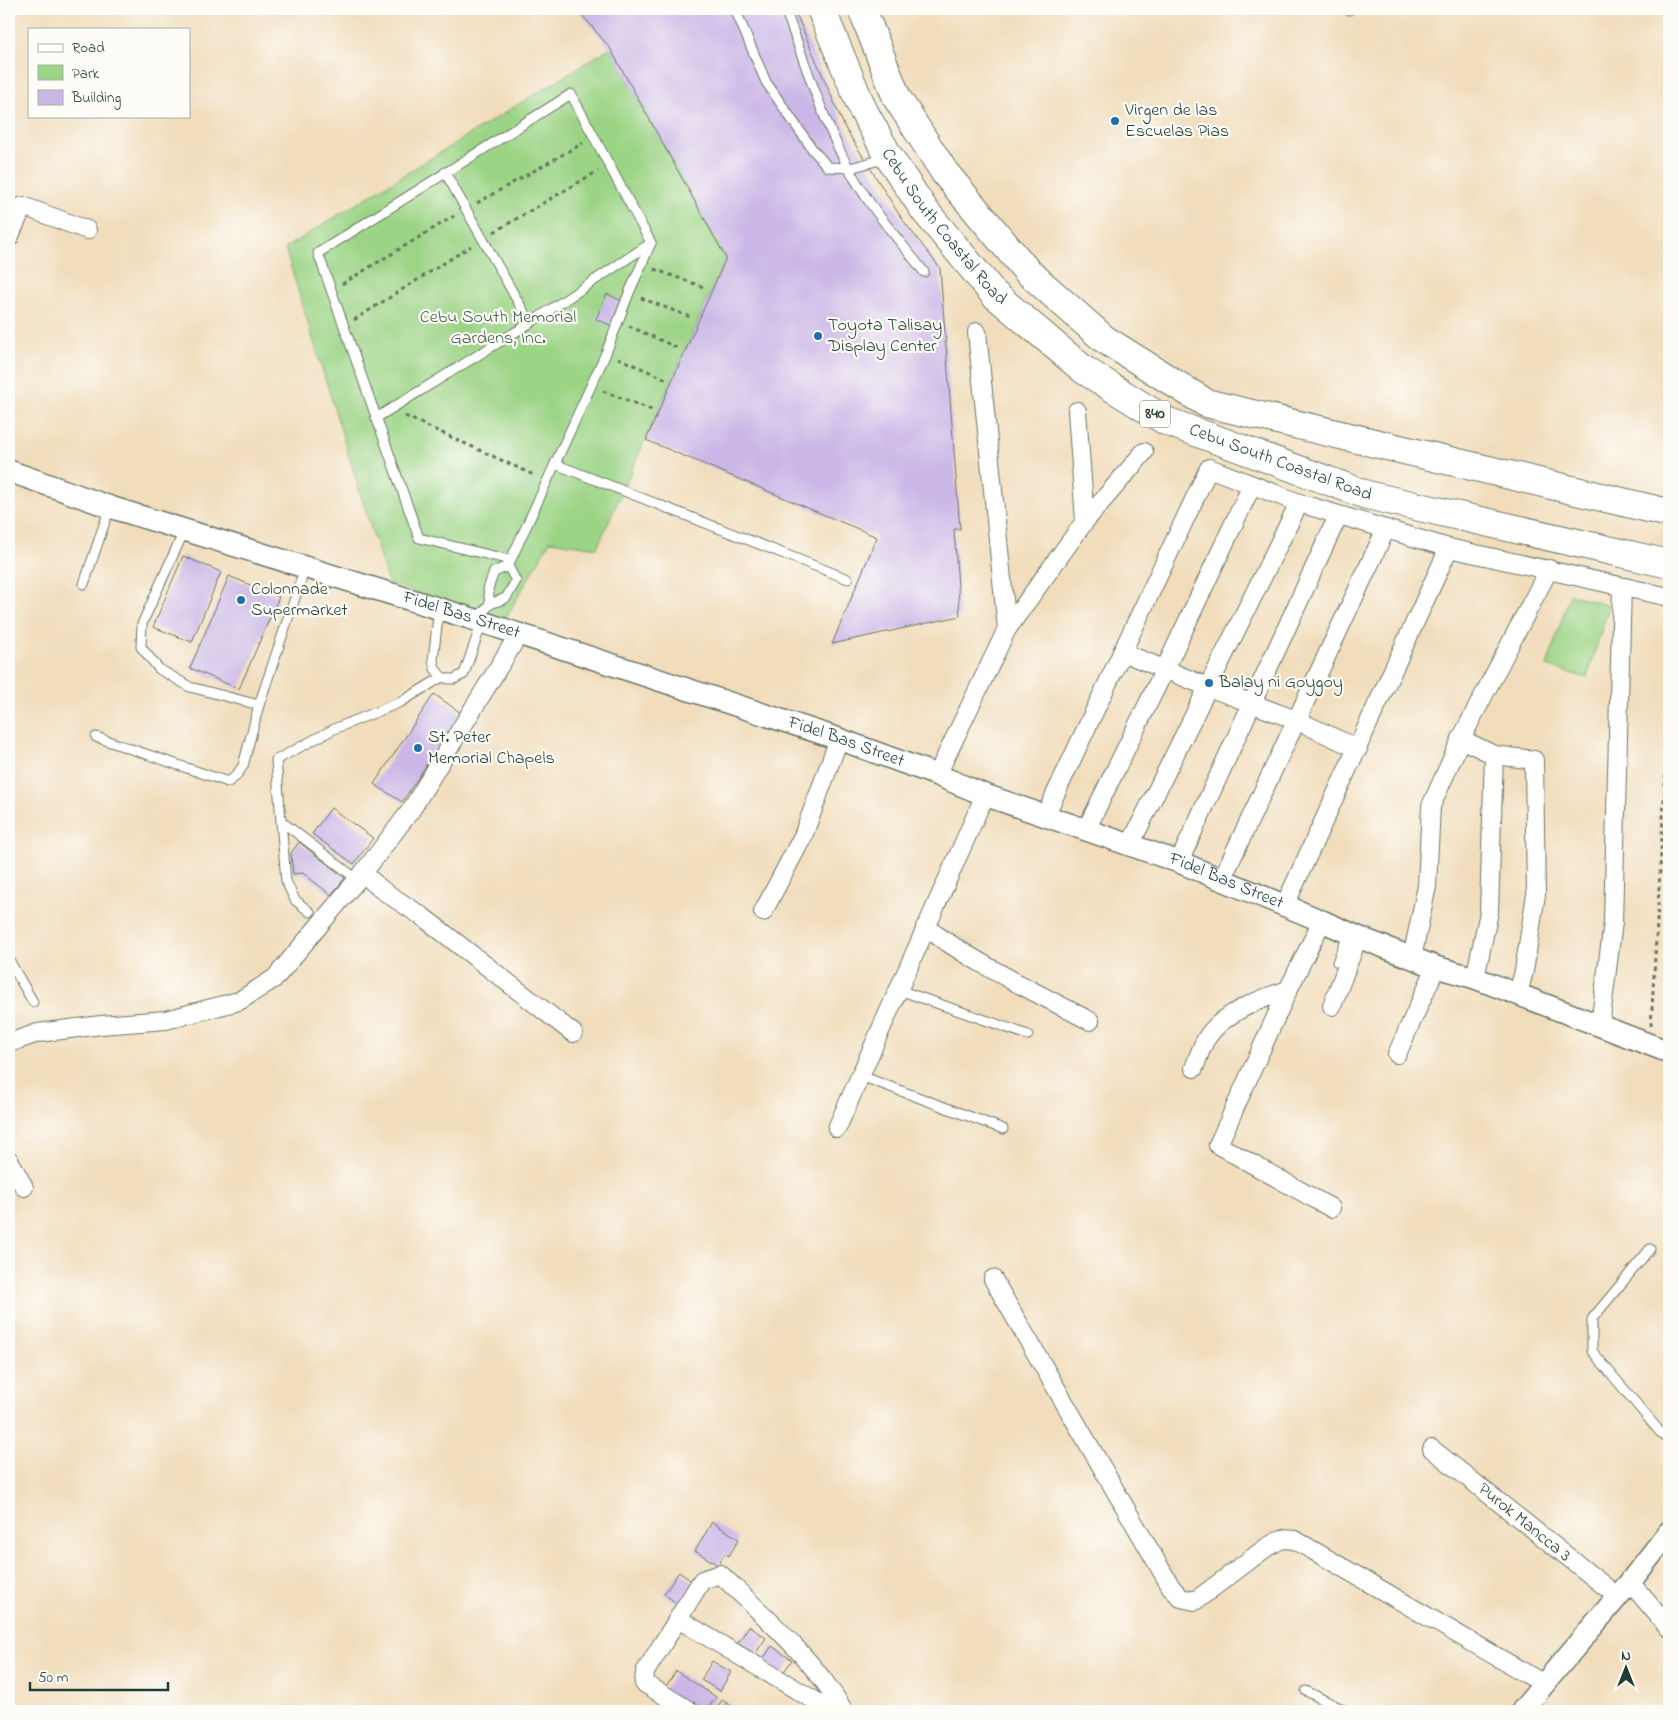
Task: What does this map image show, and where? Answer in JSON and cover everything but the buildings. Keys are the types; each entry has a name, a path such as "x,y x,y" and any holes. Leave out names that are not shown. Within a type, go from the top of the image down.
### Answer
{"highway":[{"name":"Cebu South Coastal Road","path":"821,9 863,110 889,157 925,211 994,294 1084,370 1166,421 1367,495 1669,564"},
{"name":"Cebu South Coastal Road","path":"862,9 897,98 945,173 1028,271 1104,340 1206,403 1669,513"}],"street":[{"path":"9,238 23,206 87,230"},
{"path":"977,332 1008,629"},
{"path":"1077,411 1085,521"},
{"path":"937,775 1008,629 1085,521 1144,452"},
{"path":"1045,816 1209,468 1338,516 1450,548 1669,597"},
{"name":"Fidel Bas Street","path":"9,471 110,507 186,529 305,568 439,608 483,615 519,634 839,739 937,775 984,796 1179,862 1412,958 1475,978 1669,1052"},
{"path":"1086,830 1252,485"},
{"path":"1130,845 1299,502"},
{"path":"1409,535 1416,507"},
{"path":"1179,862 1338,516"},
{"path":"1222,880 1386,529"},
{"path":"1285,905 1450,548"},
{"path":"1412,958 1427,886 1431,806 1461,739 1549,569"},
{"path":"1600,1026 1612,922 1622,586"},
{"path":"9,1043 38,1033 101,1025 166,1020 238,1001 274,978 361,877 411,810 519,634"},
{"path":"1122,652 1296,720 1358,749"},
{"path":"763,912 803,836 839,739"},
{"path":"1461,739 1494,756 1534,760 1536,894 1524,971 1518,994"},
{"path":"1475,978 1489,912 1494,756"},
{"path":"838,1128 984,796"},
{"path":"361,877 423,917 573,1033"},
{"path":"1322,921 1288,990 1218,1145 1332,1208"},
{"path":"925,927 974,960 1090,1021"},
{"path":"1332,1006 1353,935"},
{"path":"1397,1054 1436,967"},
{"path":"1194,1068 1207,1038 1219,1024 1261,999 1288,990"},
{"path":"9,1160 24,1187"},
{"path":"993,1279 1171,1587 1181,1598 1195,1602 1267,1547 1282,1538 1295,1540 1544,1684"},
{"name":"Purok Mancca 3","path":"1432,1449 1623,1589 1669,1628"},
{"path":"1522,1711 1669,1532"},
{"path":"690,1711 644,1683 645,1672 702,1580 720,1574 787,1639 834,1693 844,1711"},
{"path":"678,1619 832,1711"}],"lane":[{"path":"735,9 766,82 813,150 828,167 850,168 889,157"},
{"path":"785,9 803,54 816,96 850,168 866,197 924,272"},
{"path":"439,608 433,660 435,669 442,677 454,679 464,674 483,615 488,589 494,572 509,563 606,353 650,243 571,94 318,253 419,538 509,563"},
{"path":"445,172 530,323"},
{"path":"376,418 530,323 650,243"},
{"path":"555,464 848,579"},
{"path":"84,584 110,507"},
{"path":"186,529 142,624 141,647 159,669 190,687 259,705"},
{"path":"483,615 506,598 516,581 509,563"},
{"path":"96,737 228,782 236,777 243,766 259,705 305,568"},
{"path":"310,912 295,900 286,881 276,760 334,730 401,702 442,677"},
{"path":"281,821 361,877"},
{"path":"1337,962 1353,935"},
{"path":"9,960 33,1002"},
{"path":"899,990 1028,1035"},
{"path":"861,1076 1003,1129"},
{"path":"1650,1249 1592,1319 1592,1351 1660,1432 1669,1440"},
{"path":"1306,1691 1346,1711"}],"path":[{"path":"642,264 706,288"},
{"path":"629,293 693,318"},
{"path":"619,321 680,349"},
{"path":"606,353 666,380"},
{"path":"591,386 652,410"},
{"path":"391,409 540,478 555,464"},
{"path":"1650,1044 1669,714"}],"green space":[{"name":"Cebu South Memorial Gardens, Inc.","path":"610,48 726,258 597,548 550,541 504,621 388,583 285,248"},
{"path":"1570,594 1609,606 1587,678 1547,666"}],"place":[{"name":"Virgen de las Escuelas Pias","path":"1115,121"},
{"name":"Toyota Talisay Display Center","path":"818,336"},
{"name":"Colonnade Supermarket","path":"241,600"},
{"name":"Balay ni Goygoy","path":"1209,683"},
{"name":"St. Peter Memorial Chapels","path":"418,748"}]}
